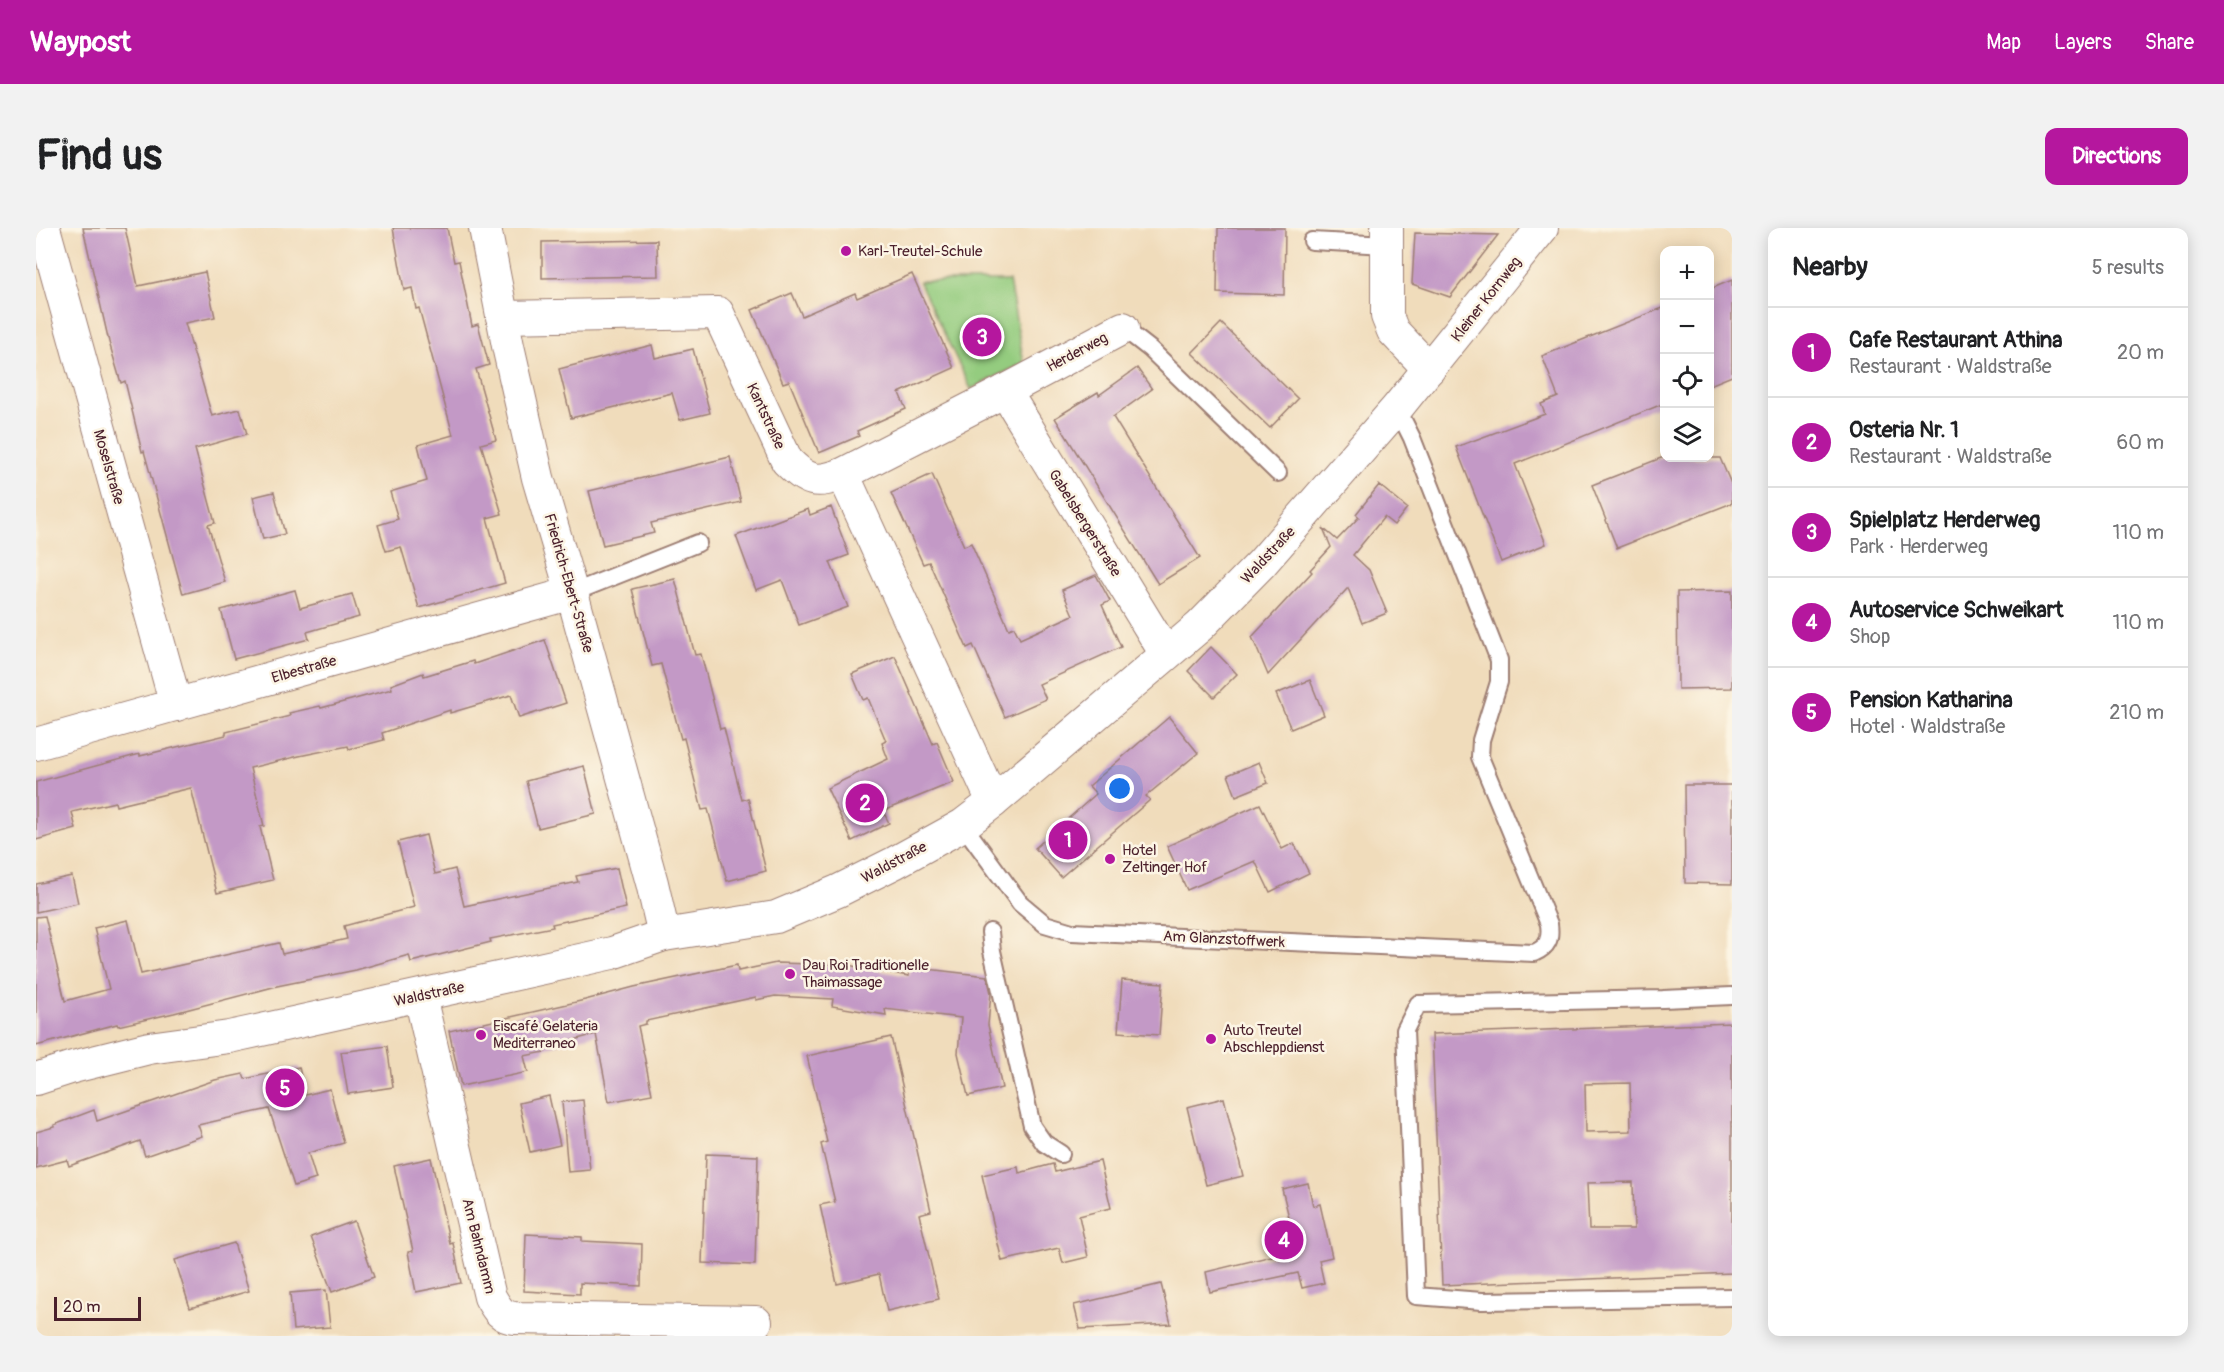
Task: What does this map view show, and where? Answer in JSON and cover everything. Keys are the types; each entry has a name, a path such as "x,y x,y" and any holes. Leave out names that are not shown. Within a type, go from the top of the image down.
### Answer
{"street":[{"name":"Moselstraße","path":"44,228 176,705"},
{"name":"Friedrich-Ebert-Straße","path":"485,228 502,317 538,478 649,872 664,935"},
{"name":"Kleiner Kornweg","path":"1429,369 1542,228"},
{"path":"1387,237 1387,316 1393,331 1429,369"},
{"name":"Kantstraße","path":"502,317 718,313 787,461 801,476 823,481 843,474"},
{"name":"Herderweg","path":"843,474 1123,328"},
{"name":"Waldstraße","path":"36,1078 149,1048 229,1037 612,953 664,935 776,917 847,886 963,825 1200,626 1261,564 1429,369"},
{"name":"Gabelsbergerstraße","path":"1005,391 1166,654"},
{"path":"843,474 993,802"},
{"name":"Elbestraße","path":"36,744 572,593"},
{"name":"Am Bahndamm","path":"420,996 490,1297 497,1310 506,1317 515,1318 756,1322"}],"lane":[{"path":"1312,241 1387,237"},
{"name":"Herderweg","path":"1123,328 1150,349 1278,472"},
{"name":"Am Glanzstoffwerk","path":"963,825 1020,903 1045,924 1072,932 1534,953 1544,949 1551,937 1549,924 1480,757 1481,740 1499,682 1499,660 1412,438 1397,408"},
{"path":"572,593 698,543"},
{"path":"990,932 994,962 1032,1126 1044,1143 1061,1154"},
{"path":"1732,996 1418,1004 1406,1030 1416,1296 1482,1301 1732,1297"}],"green space":[{"path":"919,281 1009,281 1024,363 971,389"}],"building":[{"path":"83,228 125,228 138,286 205,272 215,317 185,323 212,416 240,409 247,434 195,449 215,523 208,525 225,582 183,594 144,451 142,452 125,381 121,383 109,342"},
{"path":"393,228 447,228 454,262 459,261 472,326 478,324 489,365 476,369 496,440 481,444 502,514 487,518 505,583 419,608 401,547 386,551 378,525 398,519 390,492 427,481 418,445 453,435 419,308 416,309 412,288 404,290"},
{"path":"1218,228 1285,228 1284,295 1217,293"},
{"path":"1415,233 1498,235 1450,297 1412,284"},
{"path":"657,240 658,276 542,278 542,242"},
{"path":"912,274 954,368 899,393 906,409 857,431 859,436 819,453 789,381 783,383 752,310 792,293 802,316 855,293 857,298"},
{"path":"1732,280 1732,376 1714,383 1714,300 1714,287"},
{"path":"1660,309 1660,405 1515,464 1546,544 1501,562 1456,447 1545,414 1541,404 1558,397 1542,356"},
{"path":"1221,323 1298,399 1270,428 1192,353"},
{"path":"652,345 655,358 693,349 710,413 680,420 672,393 571,418 559,369"},
{"path":"1137,368 1152,389 1113,417 1200,558 1158,584 1055,418 1098,392 1099,395"},
{"path":"730,457 741,502 651,523 654,533 603,545 589,491"},
{"path":"1660,458 1660,462 1714,462 1714,458 1720,458 1732,486 1732,503 1617,548 1592,485"},
{"path":"932,474 964,546 971,543 1009,629 1014,627 1020,639 1073,615 1062,590 1096,575 1110,601 1102,605 1121,647 1039,684 1046,699 1005,717 973,645 967,648 929,562 923,564 891,493"},
{"path":"1379,485 1407,508 1394,525 1384,517 1353,555 1369,570 1387,613 1362,623 1348,588 1268,675 1252,637 1312,572 1310,570 1331,547 1323,528 1337,540 1359,517 1356,514"},
{"path":"274,492 285,534 263,539 253,497"},
{"path":"831,507 849,555 830,562 848,607 799,625 782,580 756,590 736,536 808,509 810,515"},
{"path":"675,579 695,655 701,654 720,729 724,728 742,800 748,798 766,871 727,881 708,809 702,810 684,738 681,739 661,664 652,666 632,589"},
{"path":"295,590 300,608 352,594 359,617 307,632 309,639 234,659 221,610"},
{"path":"1732,591 1732,688 1678,689 1677,592"},
{"path":"545,640 566,703 519,718 511,695 450,713 450,710 382,733 384,740 250,768 264,826 260,827 273,880 217,893 191,788 116,806 115,802 72,812 76,829 36,840 36,782 140,754 140,756 226,735 226,732 290,716 289,713 320,706 321,708 392,689 391,685 423,673 424,676 473,661 474,664"},
{"path":"1211,647 1237,674 1214,697 1188,671"},
{"path":"895,656 933,744 937,742 954,782 883,811 889,823 852,841 827,788 888,759 882,743 886,741 868,698 863,700 852,674"},
{"path":"1310,680 1324,715 1291,729 1276,694"},
{"path":"1169,717 1198,753 1146,796 1150,800 1061,877 1035,848 1096,794 1089,786"},
{"path":"1259,762 1268,783 1236,796 1228,775"},
{"path":"584,766 596,814 538,828 526,781"},
{"path":"1684,785 1732,785 1732,884 1685,883"},
{"path":"1260,804 1282,849 1294,843 1309,873 1270,892 1255,861 1187,890 1167,846"},
{"path":"426,835 435,874 455,869 464,906 578,882 576,876 617,868 626,908 552,924 553,927 490,939 491,942 411,962 409,955 356,970 277,986 118,1026 117,1024 36,1046 36,917 45,916 65,1001 109,989 94,928 128,920 141,974 279,943 282,954 347,939 344,926 414,907 398,842"},
{"path":"72,876 78,903 36,912 36,884"},
{"path":"776,963 847,965 909,976 910,967 987,976 991,993 988,1025 1002,1088 968,1096 958,1053 961,1018 885,1009 886,1015 832,1006 833,999 775,996 756,1000 756,997 646,1021 646,1024 638,1026 652,1094 609,1102 596,1034 544,1048 545,1052 524,1056 528,1072 461,1086 449,1031 737,965 738,971"},
{"path":"1122,980 1163,983 1159,1035 1118,1032"},
{"path":"1732,1023 1732,1273 1442,1285 1432,1034","holes":["1630,1083 1631,1131 1586,1132 1585,1084","1633,1182 1634,1229 1589,1229 1587,1183"]},
{"path":"891,1037 931,1211 919,1214 939,1299 887,1311 879,1274 837,1284 820,1205 835,1202 821,1144 827,1142 807,1056"},
{"path":"387,1046 393,1087 348,1094 341,1052"},
{"path":"299,1067 305,1095 330,1089 344,1143 308,1153 316,1179 294,1186 269,1109 198,1125 202,1136 145,1156 140,1141 69,1166 67,1160 36,1168 36,1132 54,1127 54,1125 94,1110 97,1121 215,1080 243,1074 245,1079"},
{"path":"549,1096 560,1145 530,1152 519,1103"},
{"path":"1224,1098 1243,1176 1206,1185 1187,1107"},
{"path":"583,1100 590,1170 568,1172 562,1102"},
{"path":"706,1154 758,1156 755,1265 702,1263"},
{"path":"431,1158 461,1283 416,1292 408,1252 413,1251 394,1166"},
{"path":"1100,1161 1111,1208 1079,1216 1088,1257 1063,1263 1059,1248 1002,1261 982,1175 1018,1167 1019,1173 1053,1164 1055,1172"},
{"path":"1308,1183 1313,1206 1320,1204 1332,1257 1319,1260 1324,1283 1302,1288 1298,1273 1210,1292 1206,1272 1297,1250 1282,1189"},
{"path":"354,1221 374,1277 332,1292 311,1237"},
{"path":"526,1234 582,1237 582,1241 642,1244 641,1286 580,1283 580,1294 524,1291"},
{"path":"234,1243 249,1291 190,1308 175,1260"},
{"path":"1161,1284 1171,1324 1080,1329 1074,1305"},
{"path":"326,1290 330,1327 293,1330 290,1293"}],"place":[{"name":"Karl-Treutel-Schule","path":"846,251"},
{"name":"Spielplatz Herderweg","path":"982,337"},
{"name":"Osteria Nr. 1","path":"865,803"},
{"name":"Cafe Restaurant Athina","path":"1068,840"},
{"name":"Hotel Zeltinger Hof","path":"1110,859"},
{"name":"Dau Roi Traditionelle Thaimassage","path":"790,974"},
{"name":"Eiscafé Gelateria Mediterraneo","path":"481,1035"},
{"name":"Auto Treutel Abschleppdienst","path":"1211,1039"},
{"name":"Pension Katharina","path":"285,1088"},
{"name":"Autoservice Schweikart","path":"1284,1240"}]}
